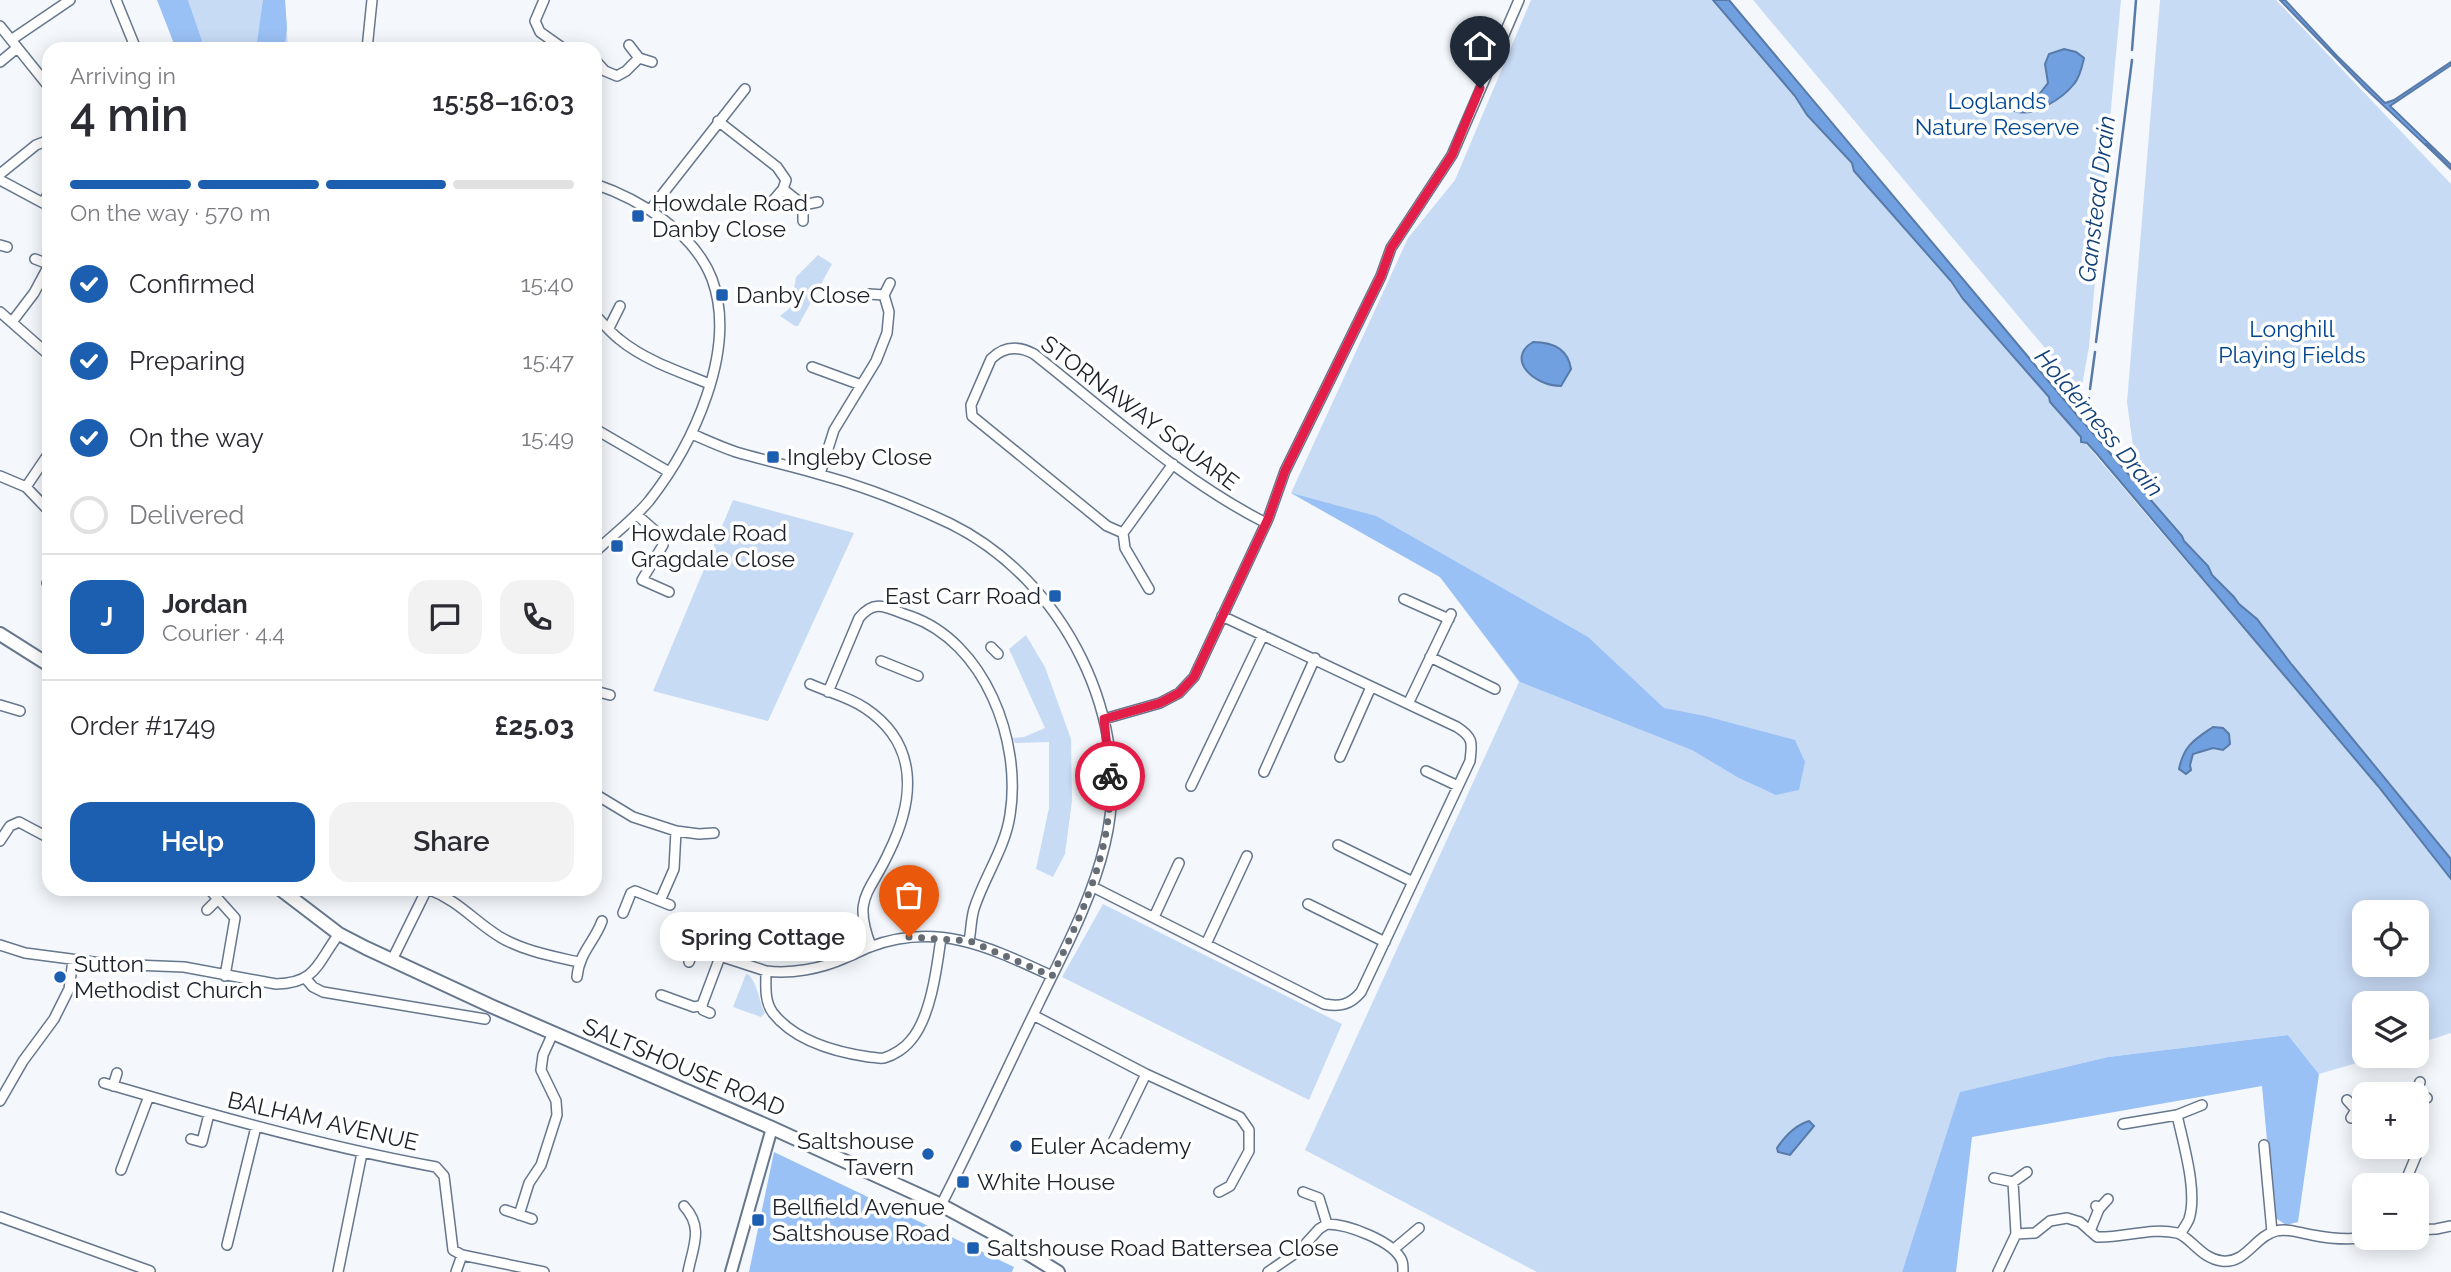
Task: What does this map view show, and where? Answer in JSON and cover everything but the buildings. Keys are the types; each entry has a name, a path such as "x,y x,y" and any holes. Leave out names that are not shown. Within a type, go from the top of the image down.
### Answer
{"main road":[{"path":"0,634 42,661"},
{"name":"SALTSHOUSE ROAD","path":"289,896 339,934 392,960 941,1205 1004,1238 1058,1272"}],"street":[{"path":"0,62 14,44 70,0"},
{"path":"116,0 130,42"},
{"path":"368,42 372,0"},
{"path":"544,0 535,21 540,32 554,42"},
{"path":"1104,719 1160,703 1179,693 1194,677 1266,523 1285,471 1381,276 1391,248 1452,155 1519,0"},
{"path":"0,26 42,78"},
{"path":"629,45 639,58 652,62"},
{"path":"602,68 617,76 639,58"},
{"path":"650,209 745,89"},
{"path":"718,121 776,167 786,180 783,189 772,202"},
{"path":"0,174 42,143"},
{"path":"0,180 42,202"},
{"path":"602,186 650,209 687,243 712,279 719,314 710,384 692,434 669,472 637,514 602,546"},
{"path":"783,189 803,205 818,202"},
{"path":"803,205 803,221"},
{"path":"35,259 42,262"},
{"path":"12,321 34,293 42,276"},
{"path":"820,474 834,430 876,361 887,333 889,313 884,295 890,283"},
{"path":"869,294 884,295"},
{"path":"609,328 620,306"},
{"path":"0,312 42,349"},
{"path":"602,322 632,348 674,370 710,384"},
{"name":"STORNAWAY SQUARE","path":"1123,533 1107,526 972,416 971,405 991,359 1009,348 1034,354 1173,464 1235,507 1266,523"},
{"path":"812,367 861,386"},
{"path":"602,433 669,472"},
{"path":"692,434 734,451 820,474 914,508 953,525 990,548 1018,572 1053,611 1075,641 1104,719 1110,759 1109,821 1093,887 941,1205"},
{"path":"26,487 42,463"},
{"path":"1149,582 1125,548 1123,533 1173,464"},
{"path":"0,476 26,487 42,504"},
{"path":"637,514 661,536 663,545 642,580 669,592"},
{"path":"1404,599 1450,617 1408,704"},
{"path":"828,692 859,618 867,608 877,605 915,618 949,637 979,673 1000,714 1012,764 1010,815 998,855 974,910 970,941"},
{"path":"1093,887 1324,1004 1339,1007 1354,1000 1361,992 1385,942 1469,761 1472,744 1467,733 1223,616"},
{"path":"1191,786 1263,635"},
{"path":"1430,657 1495,689"},
{"path":"1264,772 1315,658"},
{"path":"881,660 918,676"},
{"path":"810,684 863,706 878,719 897,741 906,771 909,792 904,815 890,851 864,896 861,910 871,946"},
{"path":"1340,757 1371,687"},
{"path":"602,693 610,695"},
{"path":"0,705 20,711"},
{"path":"1426,771 1458,786"},
{"path":"602,798 633,817 676,831 714,833"},
{"path":"0,841 10,826 19,822 42,834"},
{"path":"660,901 674,869 676,831"},
{"path":"1338,845 1413,882"},
{"path":"1206,944 1247,856"},
{"path":"1154,917 1179,863"},
{"path":"624,913 631,893 635,891 670,905"},
{"path":"214,896 235,918 225,975"},
{"path":"392,960 424,896"},
{"path":"447,896 500,937 530,950 578,962"},
{"path":"207,910 217,900"},
{"path":"1308,904 1385,942"},
{"path":"577,977 578,962 599,931 602,921"},
{"path":"0,945 25,953 73,960 184,967 276,984 306,979 339,934"},
{"path":"683,944 766,971 778,972 815,968 839,961 871,946 909,937 941,938 970,941 1052,976"},
{"path":"766,971 766,995 772,1011 787,1025 816,1043 848,1054 883,1059 903,1048 913,1038 919,1026 928,1002 941,938"},
{"path":"689,962 694,948"},
{"path":"710,1013 703,1010 702,1005 720,957"},
{"path":"0,1101 23,1061 54,1019 69,989 73,960"},
{"path":"306,979 313,987 323,992 485,1019"},
{"path":"661,995 694,1007 702,1005"},
{"path":"1033,1015 1146,1074 1240,1117 1249,1130 1249,1151 1230,1186 1219,1192"},
{"path":"519,1214 529,1183 541,1165 557,1115 556,1101 541,1070 543,1055 553,1033"},
{"name":"BALHAM AVENUE","path":"117,1073 109,1084 256,1127 362,1153 436,1167 444,1176 453,1250 461,1255"},
{"path":"1114,1140 1146,1074"},
{"path":"121,1170 149,1096"},
{"path":"2347,1100 2352,1106"},
{"path":"2123,1124 2177,1115 2202,1105"},
{"path":"191,1139 201,1142 209,1114"},
{"path":"2177,1115 2187,1163 2191,1201 2189,1219 2181,1233"},
{"path":"227,1245 256,1127"},
{"path":"731,1272 772,1128"},
{"path":"2264,1145 2272,1232"},
{"path":"338,1272 362,1153"},
{"path":"1994,1178 2013,1182 2029,1170"},
{"path":"1998,1272 2016,1234 2013,1182"},
{"path":"1303,1192 1319,1198 1327,1224"},
{"path":"2090,1231 2098,1208 2108,1199"},
{"path":"684,1206 697,1227 688,1272"},
{"path":"505,1210 532,1219"},
{"path":"0,1217 150,1271"},
{"path":"2016,1234 2035,1233 2050,1221 2067,1218 2080,1222 2097,1237 2110,1238 2163,1231 2181,1233 2204,1255 2220,1261 2231,1261 2240,1257 2265,1234 2284,1229 2352,1238"},
{"path":"1268,1272 1300,1250 1327,1224 1363,1232 1394,1249 1403,1262 1403,1272"},
{"path":"2429,1230 2451,1226"},
{"path":"1394,1249 1419,1228"},
{"path":"456,1272 461,1255 544,1272"}],"green space":[{"path":"188,0 285,0 288,42 203,42"},
{"path":"1531,0 1713,0 1795,96 1807,115 1852,164 1854,171 1951,281 2049,397 2050,402 2378,786 2451,879 2451,1033 2429,1040 2429,991 2352,991 2352,1064 2319,1074 2288,1035 2108,1057 1961,1092 1902,1272 1537,1272 1305,1150 1519,682 1440,577 1291,493 1408,238 1455,180"},
{"name":"Loglands Nature Reserve","path":"1753,0 2121,0 2089,347 2081,391"},
{"name":"Longhill Playing Fields","path":"2160,0 2276,0 2451,184 2451,859 2257,619 2212,575 2208,566 2138,484 2127,402"},
{"path":"818,255 832,264 798,326 795,326 780,316 791,307 796,277"},
{"path":"733,500 854,533 768,721 653,691"},
{"path":"1026,635 1045,667 1071,739 1072,801 1065,854 1053,877 1036,869 1049,808 1049,742 1015,743 1013,738 1024,737 1045,728 1009,649"},
{"path":"1103,904 1342,1024 1309,1100 1062,977"},
{"path":"746,974 757,989 765,1013 761,1017 733,1007"}],"shaded area":[{"path":"157,0 188,0 203,42 173,42"},
{"path":"263,0 285,0 285,42 257,42"},
{"path":"1713,0 1729,0 2081,420 2087,411 2084,423 2208,566 2212,575 2257,619 2451,859 2451,879 2378,786 2097,454 2087,443 2081,442 2081,437 2050,402 2049,397 1854,171 1852,163 1807,115 1795,96"},
{"path":"2280,0 2285,0 2385,103 2394,100 2451,62 2451,65 2390,106 2451,165 2451,169 2365,88"},
{"path":"2064,49 2076,52 2084,58 2074,84 2063,95 2039,109 2030,112 2015,111 2031,105 2048,83 2045,64 2049,54"},
{"path":"1533,342 1553,345 1567,356 1571,369 1561,386 1541,382 1526,370 1522,356"},
{"path":"1291,493 1376,516 1588,637 1664,708 1795,740 1805,762 1799,790 1776,795 1739,778 1692,750 1520,682 1440,577"},
{"path":"2213,727 2223,728 2229,734 2230,744 2223,750 2213,748 2193,754 2191,770 2186,774 2179,769 2184,754 2195,740"},
{"path":"2288,1035 2319,1074 2298,1222 2286,1225 2274,1217 2262,1086 1972,1137 1956,1272 1902,1272 1960,1092 2108,1057"},
{"path":"1809,1121 1814,1126 1790,1155 1778,1152 1777,1148 1787,1135"},
{"path":"774,1152 1014,1267 1012,1272 749,1272"}],"waterway":[{"name":"Ganstead Drain","path":"2132,50 2136,0"},
{"name":"Ganstead Drain","path":"2096,342 2132,60"},
{"name":"Ganstead Drain","path":"2426,144 2451,169"},
{"name":"Ganstead Drain","path":"2090,389 2095,352"},
{"name":"Ganstead Drain","path":"2086,412 2089,398"}],"way so far":[{"path":"909,937 970,941 1052,976 1099,868 1109,821 1110,776"}],"place":[{"name":"Howdale Road Danby Close","path":"638,216"},
{"name":"Danby Close","path":"722,295"},
{"name":"Ingleby Close","path":"773,457"},
{"name":"Howdale Road Gragdale Close","path":"617,546"},
{"name":"East Carr Road","path":"1055,596"},
{"name":"Spring Cottage","path":"909,937"},
{"name":"Sutton Methodist Church","path":"60,977"},
{"name":"Euler Academy","path":"1016,1146"},
{"name":"Saltshouse Tavern","path":"928,1154"},
{"name":"White House","path":"963,1182"},
{"name":"Bellfield Avenue Saltshouse Road","path":"758,1220"},
{"name":"Saltshouse Road Battersea Close","path":"973,1248"}],"route":[{"path":"1110,776 1104,719 1160,703 1179,693 1194,677 1276,501 1285,471 1381,276 1391,248 1452,155 1480,88"}],"water label":[{"name":"Holderness Drain","path":"2099,423"}]}
